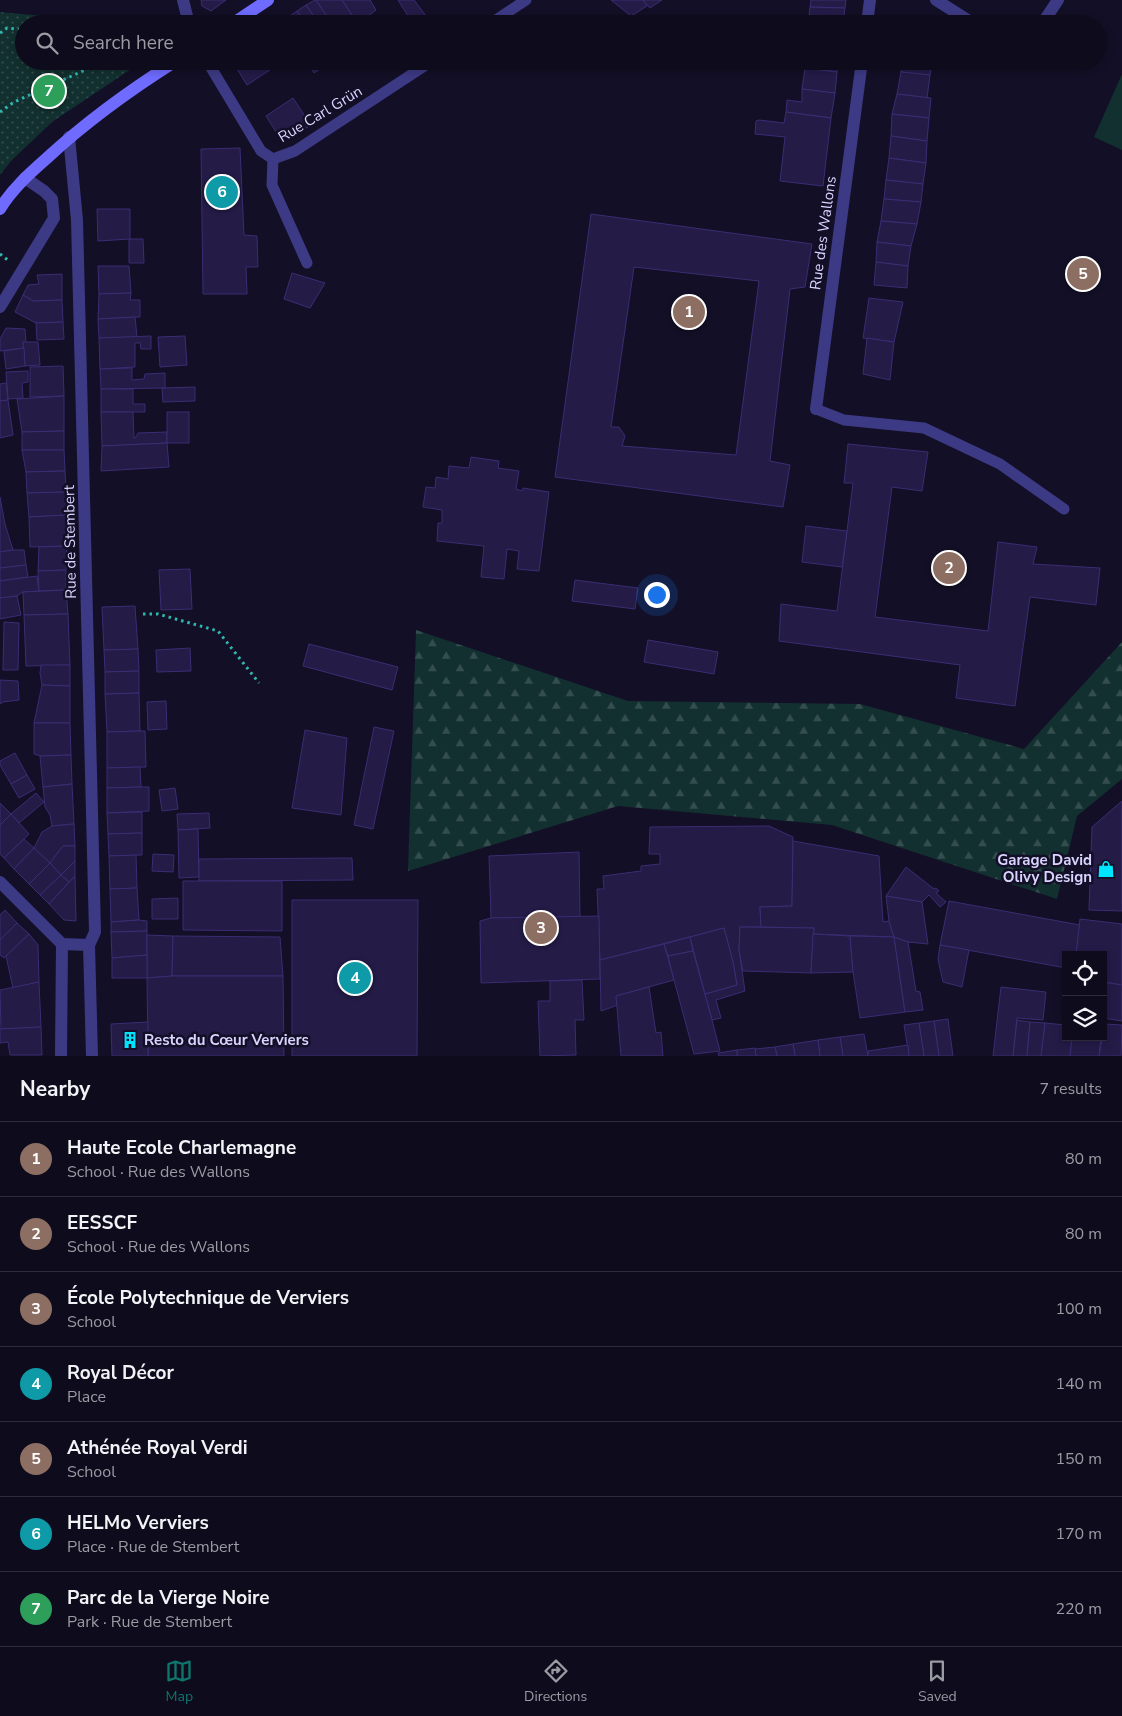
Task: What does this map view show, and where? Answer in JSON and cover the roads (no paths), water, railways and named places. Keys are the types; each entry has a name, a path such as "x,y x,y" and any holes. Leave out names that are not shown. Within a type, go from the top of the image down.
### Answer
{"street":[{"path":"183,0 187,15"},
{"path":"246,15 268,0"},
{"path":"868,15 870,0"},
{"path":"936,0 960,15"},
{"path":"1048,15 1058,0"},
{"path":"0,209 25,178 70,137 132,89 162,70"},
{"name":"Rue des Wallons","path":"816,409 861,70"},
{"name":"Rue de Stembert","path":"70,137 77,220 95,932 89,945 92,1056"},
{"path":"0,307 54,218 52,199 25,178"},
{"path":"54,218 66,214 77,220"},
{"path":"0,882 62,944 89,945"},
{"path":"61,1056 62,944"}],"lane":[{"path":"504,15 526,0"},
{"name":"Rue Carl Grün","path":"212,70 261,151 273,159 294,151 418,70"},
{"path":"273,159 272,185 307,263"},
{"path":"816,409 844,420 924,428 1000,464 1064,509"}],"place":[{"name":"Parc de la Vierge Noire","path":"49,91"},
{"name":"HELMo Verviers","path":"222,192"},
{"name":"Athénée Royal Verdi","path":"1083,274"},
{"name":"Haute Ecole Charlemagne","path":"689,312"},
{"name":"EESSCF","path":"949,568"},
{"name":"Garage David Olivy Design","path":"1106,869"},
{"name":"École Polytechnique de Verviers","path":"541,928"},
{"name":"Royal Décor","path":"355,978"},
{"name":"Resto du Cœur Verviers","path":"130,1040"}]}
